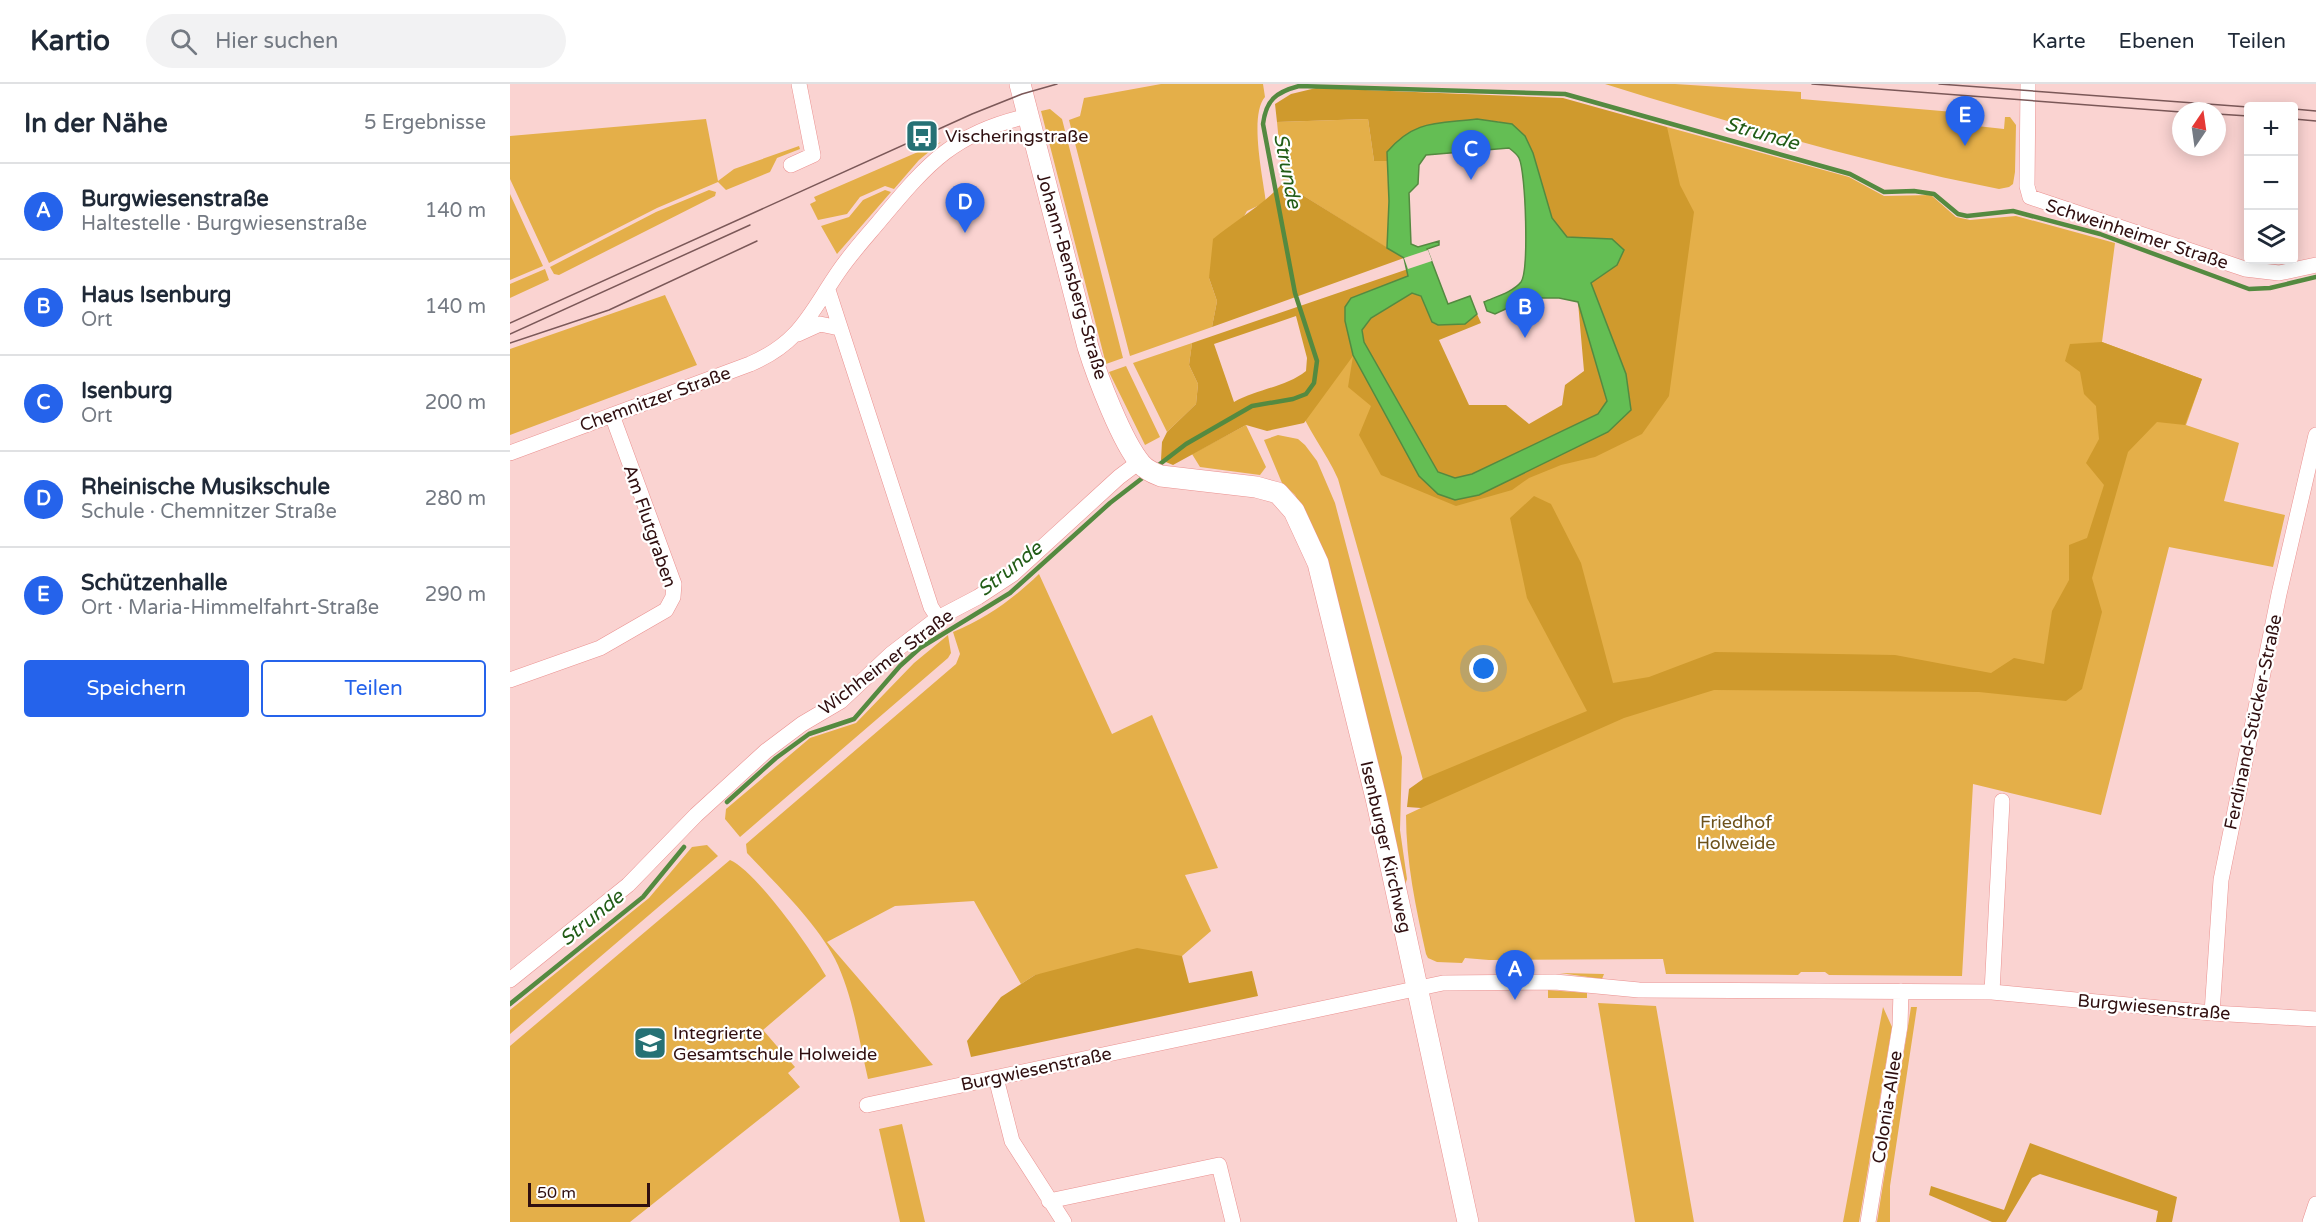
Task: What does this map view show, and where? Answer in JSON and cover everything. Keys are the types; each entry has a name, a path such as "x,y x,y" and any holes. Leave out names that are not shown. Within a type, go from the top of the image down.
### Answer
{"street":[{"path":"791,165 813,155 799,84"},
{"name":"Johann-Bensberg-Straße","path":"1020,84 1096,373 1147,469"},
{"name":"Schweinheimer Straße","path":"2028,84 2027,186 2030,197 2245,269 2279,273 2316,265"},
{"name":"Chemnitzer Straße","path":"796,336 829,286 900,196 940,153 962,140 1005,121 1028,116"},
{"path":"829,286 839,328 931,607 938,618"},
{"name":"Chemnitzer Straße","path":"510,453 769,356 796,336 820,324 839,328"},
{"name":"Am Flutgraben","path":"510,680 600,648 666,610 673,597 674,584 612,415"},
{"name":"Ferdinand-Stücker-Straße","path":"2212,1013 2221,880 2279,594 2316,435"},
{"name":"Isenburger Kirchweg","path":"1147,469 1268,489 1278,493 1291,506 1318,563 1376,798 1468,1222"},
{"name":"Wichheimer Straße","path":"510,980 628,885 712,799 766,751 802,724 841,701 891,654 938,618 978,597 1013,574 1119,477 1147,469"},
{"path":"1992,992 2002,801"},
{"name":"Burgwiesenstraße","path":"867,1105 1417,987 1456,982 1546,982 1639,990 1992,992 2212,1013 2316,1019"},
{"name":"Colonia-Allee","path":"1868,1222 1900,1026 1900,991"},
{"path":"996,1078 1012,1141 1064,1222"},
{"path":"1049,1201 1219,1165 1233,1222"},
{"path":"2310,1222 2316,1204"}],"green space":[{"path":"1161,84 1263,84 1265,97 1260,106 1257,132 1266,202 1247,211 1209,278 1217,301 1212,327 1130,356 1069,120 1080,116 1084,98"},
{"path":"1605,84 1675,84 1801,92 1801,99 1977,114 1977,126 2004,129 2005,117 2010,117 2016,125 2013,184 1999,189 1850,155"},
{"path":"1050,109 1062,119 1123,358 1106,364 1041,111"},
{"path":"706,119 718,181 734,169 799,146 800,149 777,158 770,172 726,190 718,182 657,208 549,263 510,179 510,136"},
{"path":"1368,119 1374,161 1387,161 1389,201 1387,248 1283,183 1277,122"},
{"name":"Friedhof Holweide","path":"1667,127 1849,177 1884,196 1931,195 1956,217 1970,220 2016,216 2115,243 2102,342 2202,379 2186,425 2239,443 2224,501 2285,515 2273,567 2169,547 2101,815 1973,784 1962,976 1829,975 1825,972 1801,972 1798,975 1666,974 1663,959 1489,960 1465,958 1462,963 1437,962 1428,958 1426,954 1415,902 1406,833 1406,815 1421,808 1425,787 1338,479 1297,401 1353,355 1419,476 1645,411"},
{"path":"941,142 919,160 894,189 885,186 860,197 847,214 818,220 810,204 816,201 814,197"},
{"path":"709,190 716,192 715,196 559,275 554,274 550,267 656,212"},
{"path":"885,190 891,192 837,254 821,226 849,217 863,200"},
{"path":"510,194 543,266 510,280"},
{"path":"545,269 549,280 510,298 510,284"},
{"path":"665,295 697,365 510,435 510,349"},
{"path":"1192,343 1189,365 1198,384 1196,404 1167,432 1133,363"},
{"path":"1126,366 1160,437 1145,445 1109,372"},
{"path":"1246,425 1266,467 1260,475 1200,467 1192,454"},
{"path":"1278,435 1298,439 1305,445 1317,461 1335,503 1402,757 1400,830 1407,879 1405,885 1327,560 1295,495 1282,483 1264,440"},
{"path":"1039,574 1112,734 1152,715 1218,868 1185,875 1211,931 1182,956 1153,967 1035,975 1021,984 974,901 895,906 827,942 933,1065 868,1079 851,1003 835,959 806,917 747,853 746,844 956,664 960,654 953,632 999,607"},
{"path":"948,635 951,653 948,658 740,837 725,819 726,809 810,738 856,723 914,663"},
{"path":"707,845 718,856 510,1034 510,1010 649,898 692,847"},
{"name":"Integrierte Gesamtschule Holweide","path":"730,860 741,867 768,895 796,931 826,976 763,1030 795,1067 788,1073 800,1087 630,1222 510,1222 510,1046"},
{"path":"1560,973 1604,974 1602,979"},
{"path":"1548,990 1587,993 1587,998 1548,998"},
{"path":"1598,1003 1656,1006 1694,1222 1635,1222"},
{"path":"1883,1007 1892,1027 1859,1222 1843,1222"},
{"path":"1911,1007 1917,1007 1890,1186 1890,1222 1877,1222"},
{"path":"902,1124 925,1222 900,1222 879,1129"}],"shaded area":[{"path":"1316,88 1563,98 1667,127 1680,185 1694,212 1669,396 1642,434 1595,457 1561,465 1529,478 1512,490 1456,506 1381,475 1359,435 1371,406 1348,387 1353,356 1304,423 1267,431 1246,425 1173,465 1161,460 1162,442 1167,432 1196,404 1198,384 1189,365 1192,343 1408,269 1409,276 1351,298 1345,321 1353,355 1419,476 1438,494 1608,432 1631,410 1626,374 1591,283 1617,265 1612,239 1567,237 1557,226 1543,196 1534,157 1524,136 1509,125 1490,121 1470,123 1448,128 1388,152 1387,161 1374,161 1368,119 1277,122 1275,104 1291,94","holes":["1296,316 1307,358 1306,371 1298,376 1234,402 1214,344"]},
{"path":"1477,119 1512,124 1525,136 1533,153 1552,218 1567,237 1612,239 1624,250 1617,265 1591,283 1626,374 1631,410 1608,432 1479,495 1455,500 1438,494 1419,476 1353,355 1345,321 1345,307 1351,298 1408,276 1404,258 1387,248 1389,201 1387,152 1397,141 1417,128","holes":["1509,148 1519,158 1521,167 1526,221 1525,260 1521,282 1504,294 1484,302 1487,311 1495,314 1512,306 1518,316 1530,308 1534,298 1559,298 1578,302 1607,401 1598,414 1472,474 1455,478 1438,472 1364,342 1362,330 1371,318 1412,293 1421,296 1432,322 1438,325 1465,324 1477,314 1470,296 1448,304 1427,249 1439,245 1439,241 1418,247 1411,244 1409,193 1418,184 1419,165 1426,155"]},
{"path":"1283,183 1404,258 1212,327 1217,301 1209,278 1213,239"},
{"path":"1412,293 1421,296 1432,322 1438,325 1465,324 1477,314 1481,323 1439,340 1469,405 1506,405 1529,424 1562,405 1565,385 1584,371 1578,302 1607,401 1598,414 1472,474 1455,478 1438,472 1364,342 1362,330 1371,318"},
{"path":"2102,342 2202,379 2185,425 2157,422 2128,452 2092,578 2102,612 2082,689 2066,701 1979,692 1714,690 1624,718 1421,808 1407,807 1409,789 1423,779 1587,711 1527,598 1510,518 1534,496 1551,504 1581,563 1613,683 1649,677 1715,652 1895,655 1991,673 2014,658 2044,664 2052,611 2069,580 2069,545 2087,538 2104,485 2086,463 2099,439 2096,406 2084,394 2080,372 2065,361 2070,344"},
{"path":"1137,948 1182,956 1189,983 1252,971 1258,996 971,1057 967,1041 1001,997 1035,975"},
{"path":"2030,1143 2177,1197 2172,1222 2156,1222 2158,1211 2040,1174 2032,1178 2006,1222 1992,1222 1929,1195 1931,1186 2004,1210"}],"pier":[{"path":"1428,250 1432,261 1408,269 1404,258"}],"waterway":[{"name":"Strunde","path":"1156,467 1186,444 1252,406 1293,399 1306,394 1314,383 1317,361 1295,293 1263,124 1264,116 1274,98 1284,91 1299,86 1565,94 1850,174 1884,192 1914,191 1934,194 1958,214 1967,216 2013,211 2100,234 2249,289 2270,288 2316,277"},
{"name":"Strunde","path":"727,802 776,758 809,734 854,719 900,666 920,648 1010,593 1110,503 1145,476"},
{"name":"Strunde","path":"510,1004 643,897 684,847"}],"tram line":[{"path":"510,323 972,114 1022,94 1057,84"},
{"path":"1812,84 2172,111"},
{"path":"1939,84 2244,107"},
{"path":"2298,109 2316,111"},
{"path":"2226,115 2244,116"},
{"path":"2298,119 2316,121"},
{"path":"510,334 750,225"},
{"path":"510,343 609,310 757,241"}],"place":[{"name":"Vischeringstraße","path":"922,136"},
{"name":"Schützenhalle","path":"1965,146"},
{"name":"Isenburg","path":"1471,180"},
{"name":"Rheinische Musikschule","path":"965,233"},
{"name":"Haus Isenburg","path":"1525,338"},
{"name":"Burgwiesenstraße","path":"1515,1000"},
{"name":"Integrierte Gesamtschule Holweide","path":"650,1043"}]}
